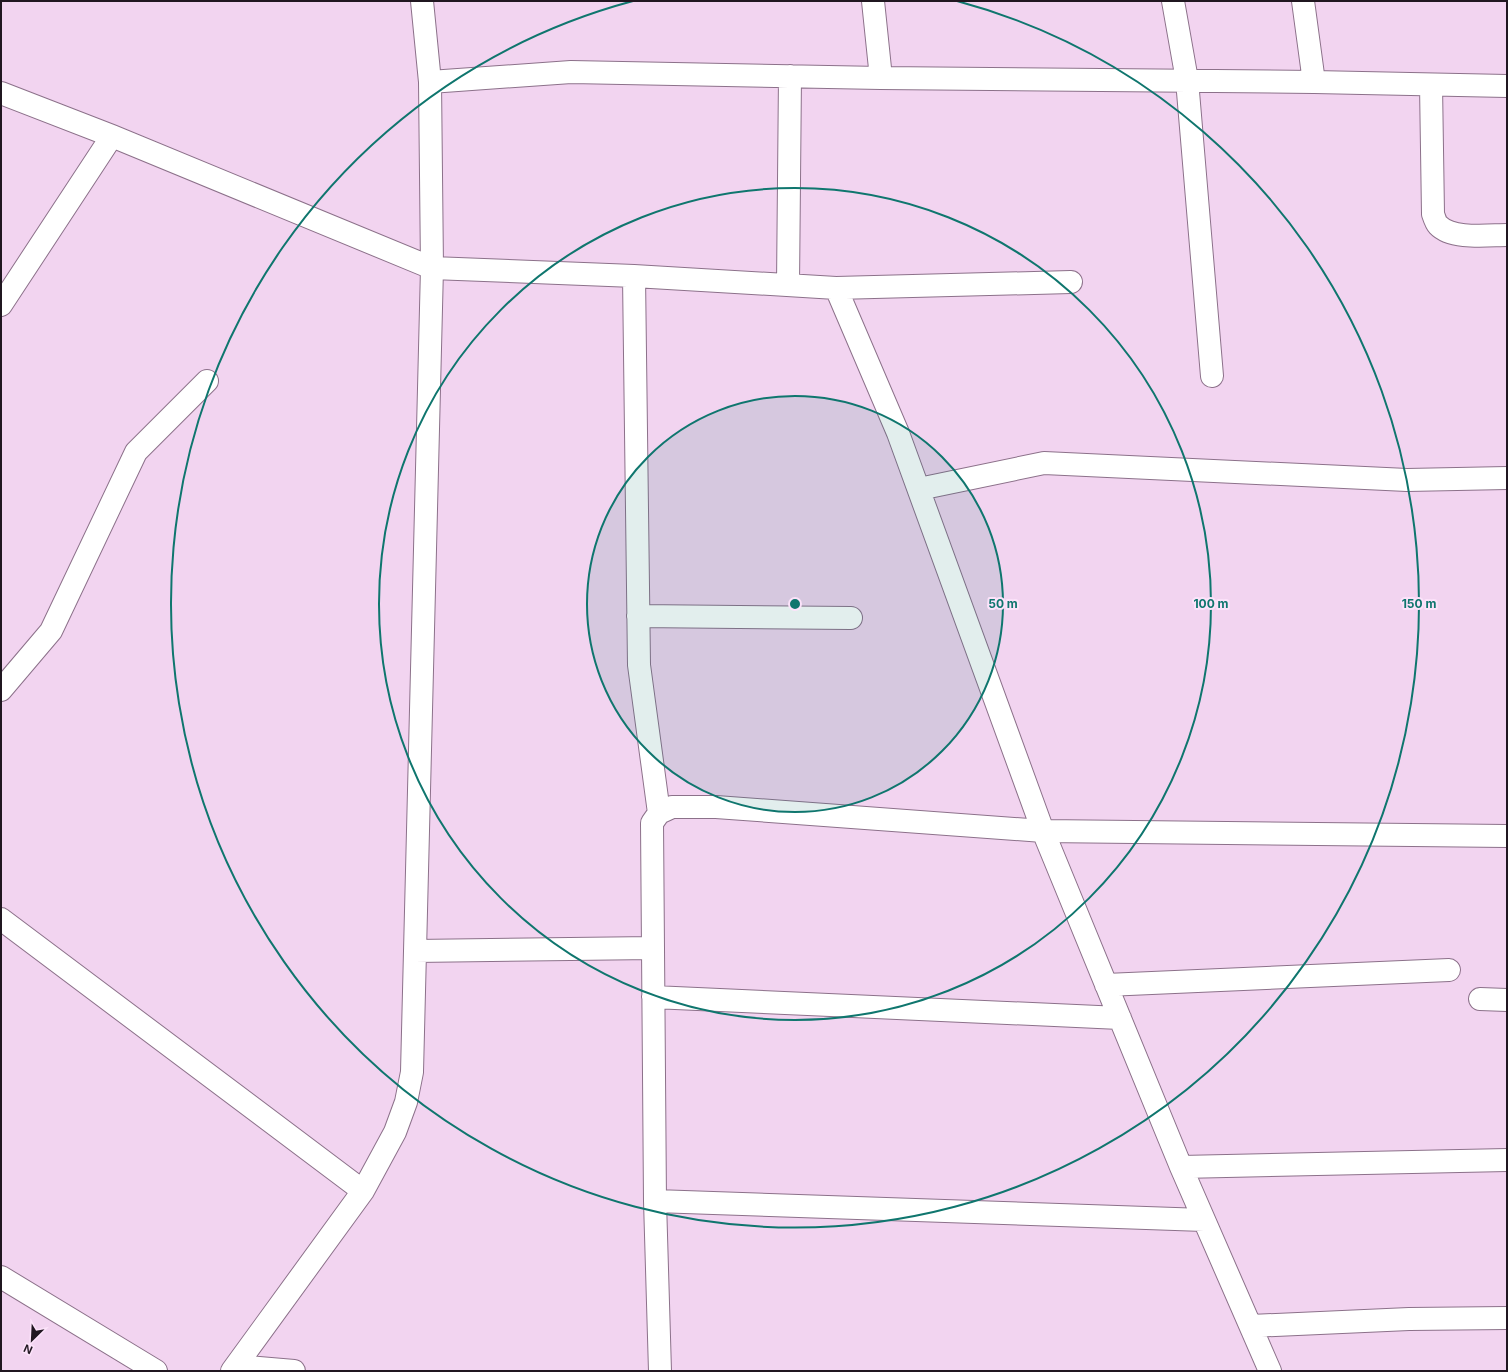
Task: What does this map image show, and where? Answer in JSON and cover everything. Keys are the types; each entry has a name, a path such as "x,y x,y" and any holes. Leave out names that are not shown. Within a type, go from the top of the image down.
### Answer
{"street":[{"path":"234,1369 362,1191 395,1132 406,1102 412,1072 432,268 430,82 422,1"},
{"path":"873,1 881,78"},
{"path":"1173,1 1187,80 1212,376"},
{"path":"1303,1 1314,82"},
{"path":"430,82 571,72 881,78 1187,80 1507,86"},
{"path":"788,285 790,76"},
{"path":"1431,84 1433,214 1438,225 1450,232 1466,236 1507,235"},
{"path":"1,93 112,136 432,268 634,276 836,288 1071,282"},
{"path":"1,305 112,136"},
{"path":"634,276 639,665 659,812"},
{"path":"836,288 898,433 1043,831 1181,1167 1270,1371"},
{"path":"1,690 51,631 136,452 207,381"},
{"path":"919,489 1044,463 1407,480 1507,478"},
{"path":"638,616 851,618"},
{"path":"660,1371 655,1201 652,823 659,812 672,807 716,807 1043,831 1507,836"},
{"path":"1,919 362,1191"},
{"path":"415,951 653,948"},
{"path":"1106,985 1449,970"},
{"path":"653,997 1120,1018"},
{"path":"1480,999 1507,1000"},
{"path":"1181,1167 1507,1160"},
{"path":"655,1201 1204,1220"},
{"path":"1,1277 156,1371"},
{"path":"1250,1326 1410,1319 1507,1318"},
{"path":"234,1369 294,1371"}]}
